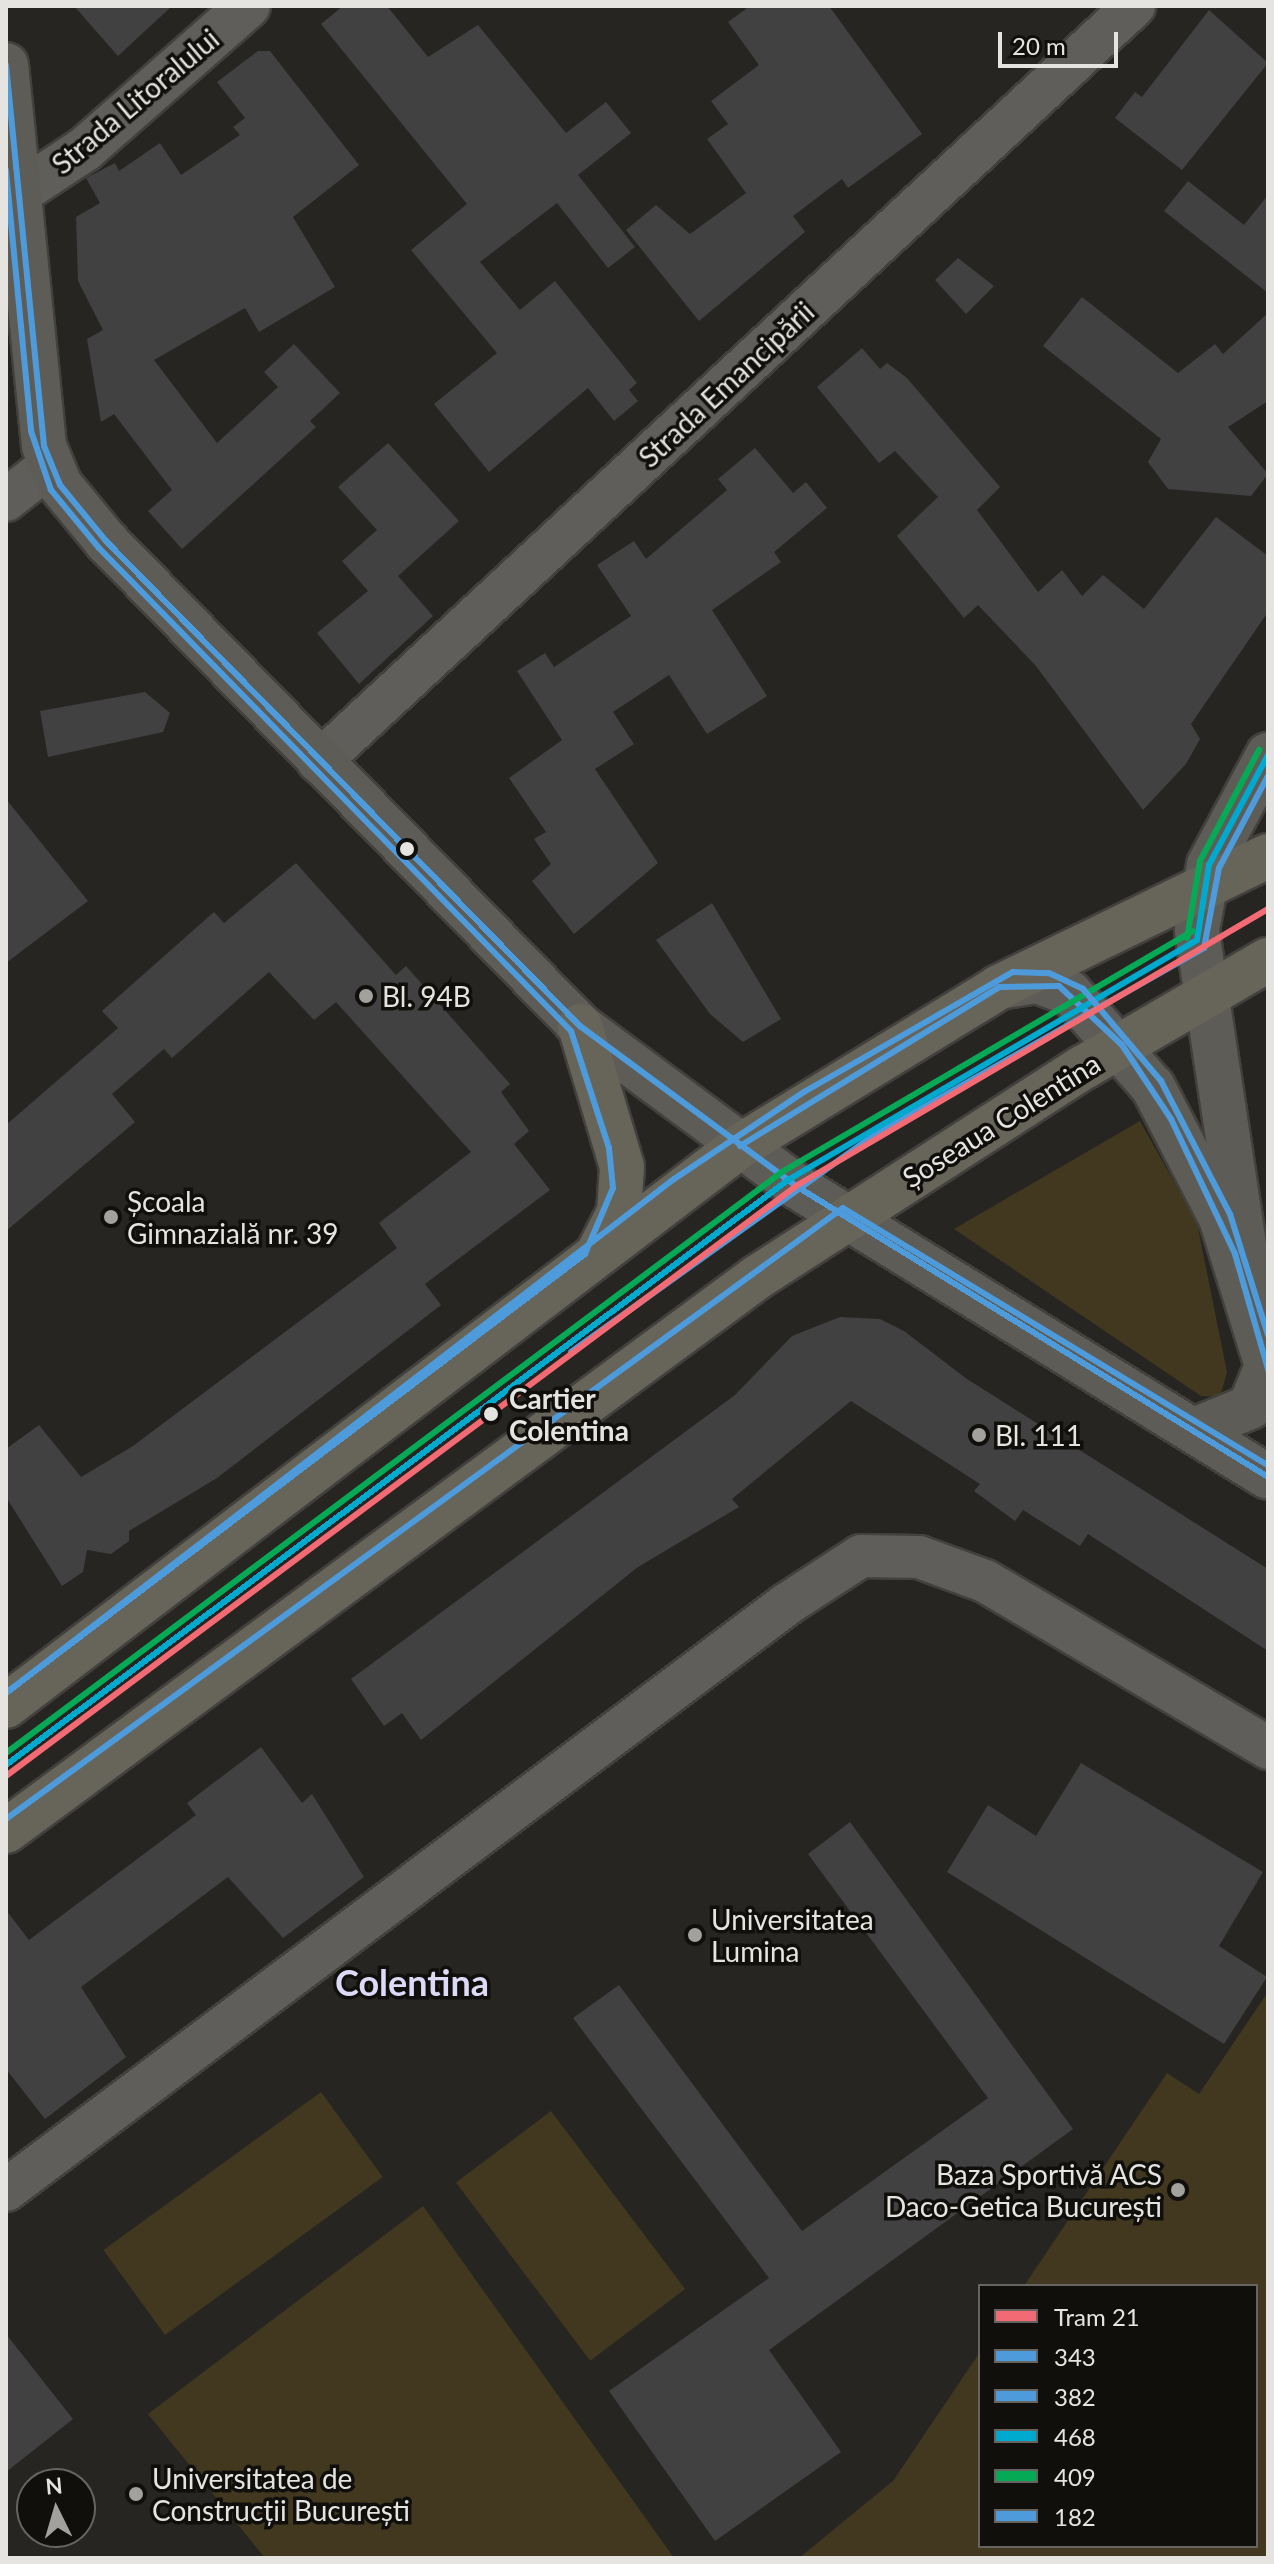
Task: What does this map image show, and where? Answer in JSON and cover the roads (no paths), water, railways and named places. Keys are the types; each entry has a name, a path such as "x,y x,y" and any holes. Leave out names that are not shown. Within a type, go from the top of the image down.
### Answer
{"main road":[{"path":"6,65 20,192 15,240 49,466 106,541 580,1026 740,1146 845,1218 1268,1477"},
{"path":"1194,1430 1250,1407 1267,1368 1261,1313 1197,930 1202,887 1268,755"},
{"path":"6,1706 740,1146 999,987 1268,856"},
{"name":"Șoseaua Colentina","path":"6,1831 845,1218 1122,1045 1268,960"},
{"path":"999,987 1026,981 1059,986 1122,1045 1206,1184 1261,1313"},
{"path":"580,1026 622,1167 619,1212 593,1260"}],"street":[{"name":"Strada Litoralului","path":"20,192 85,149 248,6"},
{"name":"Strada Emancipării","path":"319,762 1134,6"},
{"path":"6,500 49,466"},
{"path":"6,2190 775,1612 861,1556 919,1557 985,1581 1268,1748"}],"tram line":[{"name":"21","path":"6,1776 796,1186 1268,909"}],"place":[{"name":"Bl. 94B","path":"366,996"},
{"name":"Școala Gimnazială nr. 39","path":"111,1217"},
{"name":"Cartier Colentina","path":"491,1414"},
{"name":"Bl. 111","path":"979,1435"},
{"name":"Universitatea Lumina","path":"695,1935"},
{"name":"Baza Sportivă ACS Daco-Getica București","path":"1178,2190"},
{"name":"Universitatea de Construcții București","path":"136,2494"}],"district":[{"name":"Colentina","path":"412,1983"}]}
